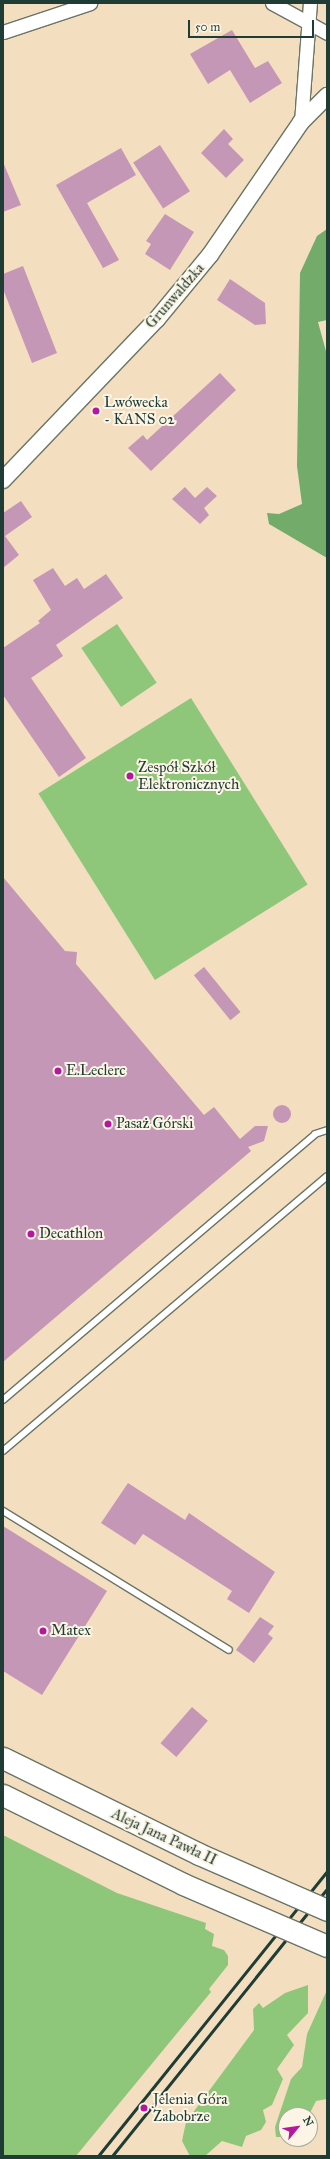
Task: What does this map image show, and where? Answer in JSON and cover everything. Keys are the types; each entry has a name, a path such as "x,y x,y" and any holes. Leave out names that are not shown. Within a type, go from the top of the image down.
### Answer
{"main road":[{"name":"Aleja Jana Pawła II","path":"3,1758 199,1854 327,1910"},
{"path":"3,1795 184,1884 327,1946"}],"street":[{"path":"3,32 90,3"},
{"path":"272,3 327,33"},
{"path":"301,122 310,3"},
{"name":"Grunwaldzka","path":"3,480 157,318 205,261 301,122 327,96"}],"lane":[{"path":"3,1400 315,1134 327,1130"},
{"path":"3,1451 327,1176"},
{"path":"3,1511 229,1650"}],"green space":[{"path":"327,229 327,320 318,322 327,355 327,558 269,524 267,513 279,514 302,504 297,466 300,273 317,236"},
{"path":"117,624 157,683 121,707 81,648"},
{"path":"191,698 308,885 155,980 38,793"},
{"path":"3,1835 117,1893 206,1923 205,1929 214,1934 212,1946 224,1950 228,1956 228,1965 209,1989 211,1992 76,2156 3,2156"},
{"path":"308,1985 308,2013 287,2035 294,2045 277,2069 283,2079 272,2105 263,2110 266,2122 261,2130 246,2136 242,2147 222,2141 205,2156 190,2156 182,2141 186,2122 254,2030 253,2009 259,2003 263,2008 285,1993"},
{"path":"327,1990 327,2099 316,2101 313,2107 282,2107 291,2079 302,2067 307,2034"},
{"path":"278,2118 278,2137 276,2137 275,2127"}],"building":[{"path":"232,30 255,68 268,61 282,83 250,103 230,70 208,84 190,54"},
{"path":"224,129 233,139 228,144 244,160 226,178 201,153"},
{"path":"160,145 190,191 163,209 133,162"},
{"path":"121,148 136,175 87,203 119,260 103,268 56,185"},
{"path":"3,162 21,205 3,212"},
{"path":"165,214 194,232 170,270 145,254 151,244 146,241"},
{"path":"23,266 57,353 32,363 3,289 3,274"},
{"path":"230,279 265,303 266,324 255,325 217,300"},
{"path":"220,373 236,390 151,471 128,448 143,435 147,440"},
{"path":"185,487 195,498 207,487 217,496 204,508 209,515 200,524 172,499"},
{"path":"21,501 32,517 5,536 19,555 3,568 3,513"},
{"path":"53,568 65,586 77,578 84,589 106,574 123,598 56,645 63,656 31,678 86,758 59,777 3,695 3,648 40,623 38,621 51,610 33,580"},
{"name":"Pasaż Górski","path":"3,877 65,951 77,952 76,964 204,1115 214,1107 240,1139 255,1126 268,1126 264,1141 248,1147 251,1151 3,1362"},
{"path":"204,967 241,1012 230,1020 194,975"},
{"path":"282,1105 288,1108 291,1114 288,1120 282,1123 276,1120 273,1114 276,1108"},
{"path":"128,1483 185,1520 189,1513 275,1572 249,1613 227,1599 232,1591 143,1534 135,1545 101,1523"},
{"name":"Matex","path":"3,1526 107,1591 42,1695 3,1671"},
{"path":"260,1617 274,1626 268,1634 273,1638 254,1663 236,1650"},
{"path":"192,1707 208,1721 176,1757 161,1743"}],"railway":[{"path":"98,2156 327,1871"},
{"path":"112,2156 327,1889"}],"place":[{"name":"Lwówecka - KANS 02","path":"96,411"},
{"name":"Zespół Szkół Elektronicznych","path":"130,776"},
{"name":"E.Leclerc","path":"58,1071"},
{"name":"Pasaż Górski","path":"108,1124"},
{"name":"Decathlon","path":"31,1234"},
{"name":"Matex","path":"43,1631"},
{"name":"Jelenia Góra Zabobrze","path":"144,2108"}]}
